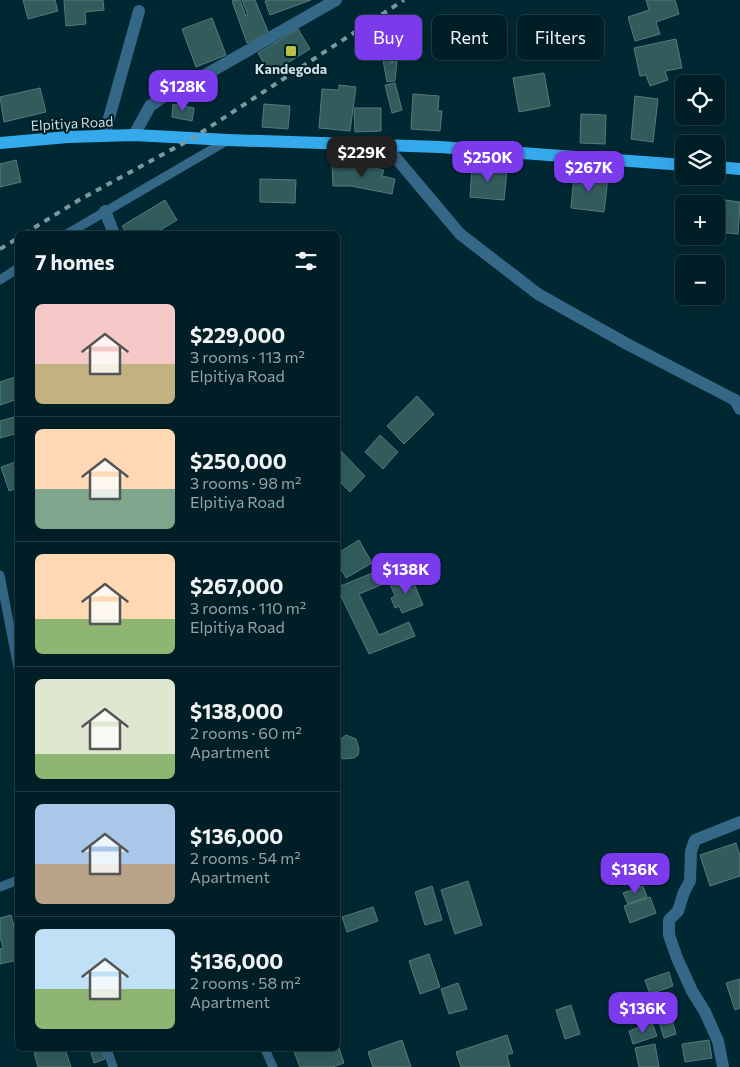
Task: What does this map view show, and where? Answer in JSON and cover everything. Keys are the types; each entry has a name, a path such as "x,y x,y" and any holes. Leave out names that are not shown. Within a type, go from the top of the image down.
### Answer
{"main road":[{"name":"Elpitiya Road","path":"0,143 68,137 134,136 440,147 675,164"},
{"path":"725,168 740,169"}],"street":[{"path":"134,136 150,106 177,87 198,79 336,0"},
{"path":"104,136 139,11"},
{"path":"385,145 460,234 538,294 626,344 736,400 740,409"},
{"path":"105,211 113,231"},
{"path":"723,1067 718,1041 705,1012 692,991 668,935 669,920 678,912 684,892 690,881 691,851 695,840 740,822"}],"lane":[{"path":"72,231 228,140"},
{"path":"0,280 15,270"},
{"path":"0,575 15,652"},
{"path":"0,887 15,881"},
{"path":"108,1051 113,1067"},
{"path":"266,1051 273,1067"}],"building":[{"path":"23,0 55,0 58,11 28,19"},
{"path":"64,0 103,0 104,10 85,12 86,24 66,26"},
{"path":"240,0 246,16 248,15 242,0 255,0 269,34 247,43 232,1"},
{"path":"311,0 270,15 265,1"},
{"path":"646,0 675,0 679,14 656,22 660,34 635,41 628,17 649,10"},
{"path":"212,18 226,55 196,67 182,29"},
{"path":"298,29 310,49 270,74 258,53"},
{"path":"676,39 682,68 665,71 668,80 650,86 646,75 640,76 634,48"},
{"path":"383,60 390,60 392,64 392,61 397,61 395,81 387,82"},
{"path":"544,73 550,106 519,112 513,78"},
{"path":"395,83 402,110 392,113 385,85"},
{"path":"339,85 356,87 350,131 319,128 322,89 339,90"},
{"path":"40,88 46,112 4,122 0,97"},
{"path":"413,94 439,96 438,111 442,111 440,131 411,129"},
{"path":"635,96 658,99 653,142 631,139"},
{"path":"173,104 194,108 192,121 172,117"},
{"path":"264,104 290,106 288,129 262,127"},
{"path":"354,108 381,108 381,131 355,132"},
{"path":"581,114 606,115 605,144 580,143"},
{"path":"16,160 21,182 0,187 0,164"},
{"path":"357,164 384,170 382,176 395,179 392,194 351,186 333,186 332,165"},
{"path":"472,167 507,170 504,200 470,197"},
{"path":"574,175 608,178 604,212 571,208"},
{"path":"260,179 296,180 295,203 260,202"},
{"path":"165,200 177,220 159,231 125,231 122,226"},
{"path":"725,200 740,202 738,234 725,233"},
{"path":"15,377 15,400 0,405 0,382"},
{"path":"417,396 434,414 404,444 387,426"},
{"path":"15,417 15,434 0,438 0,421"},
{"path":"380,435 398,452 383,469 365,452"},
{"path":"340,450 365,476 350,492 340,482"},
{"path":"15,462 15,489 9,491 1,467"},
{"path":"359,540 372,563 346,578 340,568 340,552"},
{"path":"392,565 398,578 359,594 379,635 409,622 415,636 369,654 340,594 340,586"},
{"path":"411,576 423,605 402,613 399,606 395,608 391,598 395,596 390,584"},
{"path":"346,735 356,739 359,749 358,755 354,758 343,759 340,757 340,740"},
{"path":"736,843 740,856 740,876 710,886 700,855"},
{"path":"468,881 482,925 455,934 441,890"},
{"path":"432,886 442,920 425,925 415,892"},
{"path":"643,886 647,897 628,904 623,893"},
{"path":"650,897 656,913 630,923 624,906"},
{"path":"373,907 378,921 347,932 342,917"},
{"path":"11,915 15,930 15,961 0,964 0,949 3,948 0,937 0,918"},
{"path":"429,954 440,987 420,994 409,961"},
{"path":"669,972 673,986 650,994 645,980"},
{"path":"740,979 740,1008 735,1010 726,983"},
{"path":"458,983 467,1009 449,1014 441,989"},
{"path":"571,1005 580,1034 565,1039 556,1010"},
{"path":"670,1011 676,1034 664,1038 657,1015"},
{"path":"652,1023 657,1036 633,1044 629,1031"},
{"path":"507,1035 513,1053 507,1055 510,1067 461,1067 456,1052"},
{"path":"402,1040 411,1067 373,1067 368,1052"},
{"path":"709,1040 712,1058 685,1062 682,1044"},
{"path":"655,1044 659,1067 639,1067 635,1048"},
{"path":"40,1051 66,1051 71,1067 38,1067 34,1053"},
{"path":"91,1051 103,1051 105,1059 94,1063"},
{"path":"294,1051 340,1051 344,1063 333,1067 300,1067"}],"railway":[{"path":"29,231 79,200 193,138 404,0"},
{"path":"0,249 15,240"}],"place":[{"name":"Kandegoda","path":"291,51"}]}
